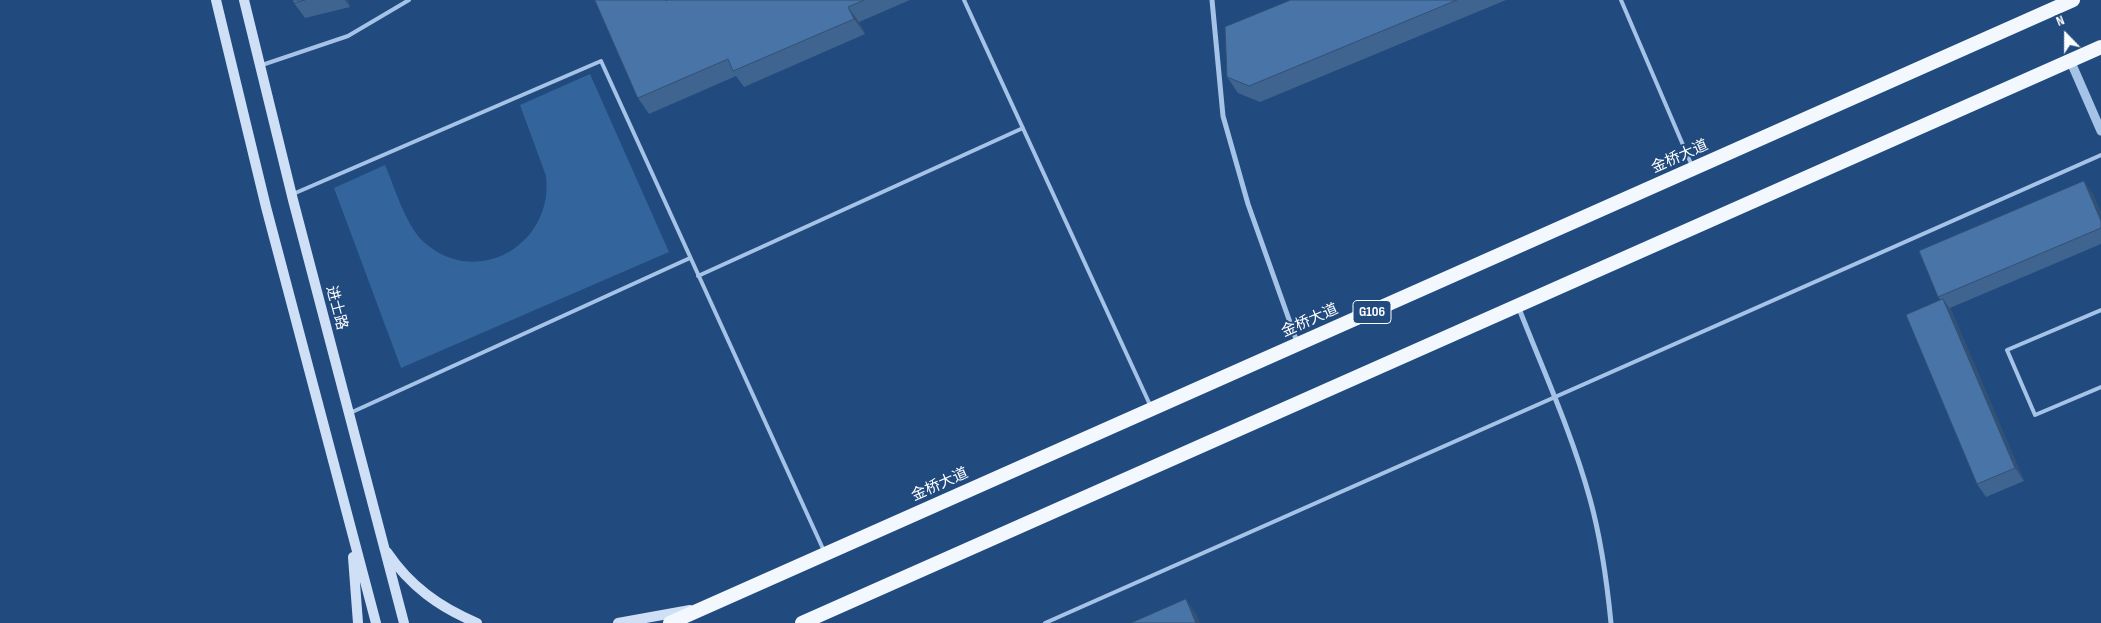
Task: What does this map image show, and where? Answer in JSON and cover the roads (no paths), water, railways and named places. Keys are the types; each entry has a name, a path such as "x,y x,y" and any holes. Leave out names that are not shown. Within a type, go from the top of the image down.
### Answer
{"highway":[{"name":"金桥大道","path":"670,623 2073,0"},
{"path":"802,623 2101,47"}],"main road":[{"path":"216,0 266,207 376,623"},
{"name":"进士路","path":"244,0 291,194 404,623"},
{"path":"351,531 358,623"},
{"path":"382,544 396,565 434,601 456,614 477,623"},
{"path":"618,623 705,607"}],"street":[{"path":"1212,0 1223,116 1248,204 1298,344"},
{"path":"2070,60 2101,131"},
{"path":"1518,305 1576,453 1591,500 1607,581 1611,623"}],"lane":[{"path":"260,66 348,36 409,0"},
{"path":"964,0 1152,409"},
{"path":"1621,0 1693,169"},
{"path":"291,194 601,61 826,554"},
{"path":"698,276 1023,128"},
{"path":"1044,623 2101,155"},
{"path":"348,414 690,258"},
{"path":"2101,310 2007,350 2035,415 2101,387"}]}
